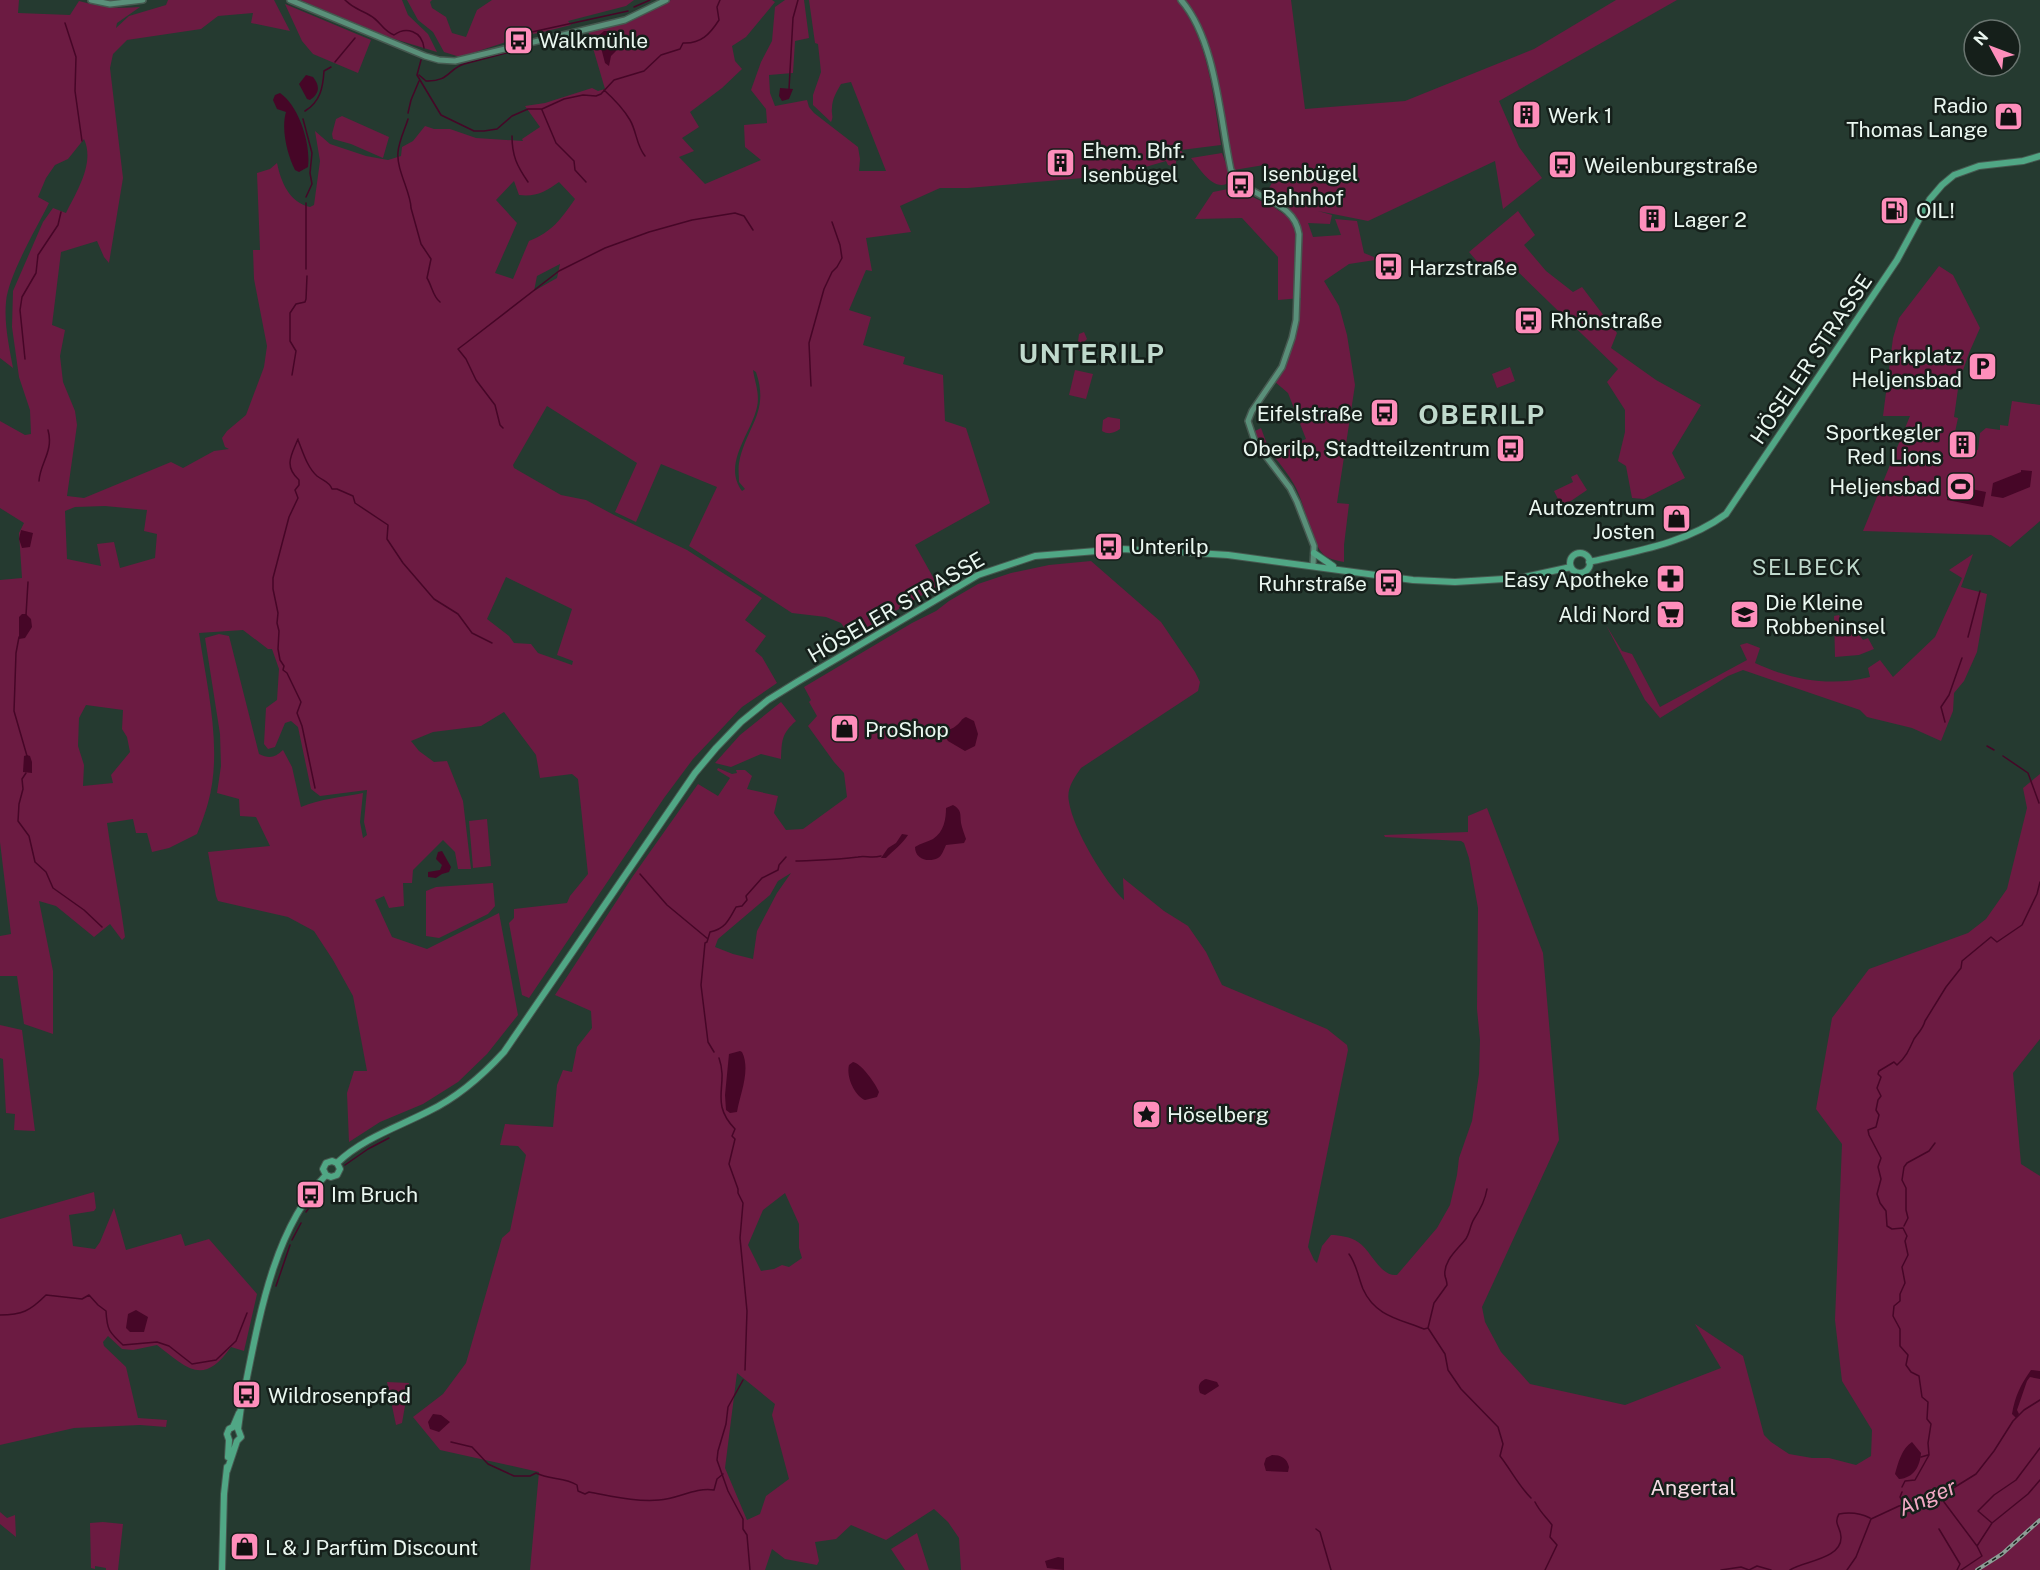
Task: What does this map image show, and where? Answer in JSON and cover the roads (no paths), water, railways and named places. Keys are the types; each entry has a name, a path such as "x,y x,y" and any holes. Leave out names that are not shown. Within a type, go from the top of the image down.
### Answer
{"main road":[{"path":"91,0 110,4 143,0"},
{"path":"290,0 425,56 455,61 625,20 666,0"},
{"path":"1181,0 1197,25 1209,59 1231,171 1241,184 1287,211 1298,226 1296,320 1292,338 1282,367 1252,411 1248,421 1255,442 1290,488 1297,502 1314,546 1313,565"},
{"name":"HÖSELER STRASSE","path":"1589,562 1670,542 1712,525 1726,514 1897,260 1930,199 1942,185 1954,175 1982,165 2023,161 2040,156"},
{"name":"HÖSELER STRASSE","path":"337,1163 376,1136 446,1102 476,1080 504,1052 695,774 741,722 777,694 978,575 1035,556 1139,549 1228,555 1413,580 1455,582 1520,578 1571,567"},
{"path":"1314,553 1336,568"},
{"path":"1576,554 1584,555 1589,562 1584,572 1576,572 1571,567 1571,560 1576,554"},
{"path":"332,1161 337,1163 339,1169 337,1175 331,1177 326,1175 323,1169 326,1163 332,1161"},
{"path":"227,1471 237,1441 241,1437 236,1428 268,1288 279,1255 300,1208 326,1175"},
{"path":"222,1570 224,1494 230,1440 227,1431 236,1428"},
{"path":"230,1440 237,1441"}],"waterway":[{"path":"345,0 374,18 384,29 394,35 403,31 417,34 424,48"},
{"path":"634,7 650,0"},
{"path":"421,60 417,75 441,115 474,131 497,129 512,116 528,109 542,109 564,99 601,94 614,80 644,71 661,55 680,49 683,43 700,40 712,30 719,20 717,7 720,0"},
{"path":"789,89 793,18 798,0"},
{"path":"518,35 628,11"},
{"path":"65,23 76,57 75,91 82,141"},
{"path":"335,62 355,38"},
{"path":"419,75 426,81 434,81 464,64 521,49"},
{"path":"305,111 317,99 322,89 324,71 331,67"},
{"path":"408,113 419,81"},
{"path":"604,90 630,120 645,156"},
{"path":"542,110 556,143 574,161 575,170 586,182"},
{"path":"303,119 312,153 310,173 312,184 306,197"},
{"path":"408,119 399,148 399,166 421,244 431,259 427,278 440,302"},
{"path":"512,136 516,161 528,182"},
{"path":"306,203 306,269"},
{"path":"25,359 20,310 22,297 36,273 38,255 58,225 61,212"},
{"path":"503,428 500,425 495,405 476,380 466,359 458,349 559,271 605,248 692,220 735,213 744,216 753,230"},
{"path":"811,386 809,343 824,289 842,258 832,222"},
{"path":"292,375 296,351 290,341 290,313 296,304 305,302 307,276"},
{"path":"39,481 48,451 48,430"},
{"path":"298,439 290,460 291,470 299,480 299,485 295,490 298,498 289,517 273,578 273,589 278,613 280,660 301,702 297,713 302,726 315,788"},
{"path":"298,440 308,464 317,476 328,483 332,489 353,496 355,503 388,525 387,539 403,563 434,599 458,614 472,633 492,643"},
{"path":"26,615 28,582"},
{"path":"1968,637 1980,591"},
{"path":"19,637 16,653 14,711 27,756"},
{"path":"1945,722 1941,707 1949,695 1962,658"},
{"path":"1987,746 1994,750"},
{"path":"2003,756 2028,773 2039,803"},
{"path":"26,773 22,779 23,789 18,821 29,836 35,862 46,872 53,888 84,910 102,927"},
{"path":"796,861 881,856"},
{"path":"714,1052 708,1042 701,985 705,943 710,932 726,923 736,907 742,906 747,900 746,896 762,878 778,870 786,857"},
{"path":"640,874 667,905 708,939"},
{"path":"1902,1487 1905,1481 1915,1480 1929,1455 1931,1424 1927,1419 1928,1402 1922,1397 1919,1376 1911,1372 1906,1365 1908,1355 1900,1346 1900,1329 1893,1316 1894,1306 1900,1301 1900,1294 1905,1283 1902,1267 1908,1255 1905,1241 1907,1236 1903,1228 1892,1229 1887,1226 1886,1211 1877,1194 1881,1179 1878,1167 1881,1158 1868,1130 1876,1127 1879,1115 1876,1110 1881,1096 1877,1088 1881,1077 1878,1074 1894,1062 1897,1065 1905,1056 1946,987 1961,968 1962,961 1991,937 1997,942 2022,925 2037,894 2040,882"},
{"path":"719,1058 722,1077 721,1102 727,1119 735,1129 729,1164 743,1203 740,1238 747,1311 745,1370"},
{"path":"345,1165 389,1138"},
{"path":"1904,1226 1908,1218 1906,1188 1902,1180 1904,1167 1929,1151 1935,1143"},
{"path":"1487,1189 1467,1238 1446,1265 1447,1285 1434,1303 1428,1328 1445,1354 1448,1370 1461,1389 1498,1427 1503,1444 1500,1456 1531,1498"},
{"path":"306,1212 322,1190"},
{"path":"292,1240 301,1223"},
{"path":"276,1286 290,1245"},
{"path":"1349,1254 1363,1289 1374,1305 1397,1319 1424,1329 1428,1328"},
{"path":"0,1315 25,1311 46,1295 82,1299 89,1295 106,1311 110,1330 123,1345 157,1342 169,1346 192,1364 216,1360 236,1341 247,1313"},
{"path":"743,1380 728,1407 717,1460 728,1491 743,1519 750,1570"},
{"name":"Anger","path":"1847,1570 1856,1557 1871,1519 1899,1506 1942,1495 1976,1474 2013,1421 2024,1410 2040,1400"},
{"path":"451,1442 472,1447 488,1464 514,1476 530,1476 536,1473 577,1485 578,1491 585,1494 589,1492 642,1500 666,1499 700,1490 714,1490 717,1479 723,1474"},
{"path":"1961,1570 1982,1556 1977,1546 1992,1523 1978,1511 1994,1495 2016,1480 2040,1448"},
{"path":"1921,1457 1928,1455"},
{"path":"1992,1523 2028,1494 2040,1480"},
{"path":"1902,1492 1900,1497 1904,1505"},
{"path":"1943,1496 1944,1502 1977,1546"},
{"path":"1535,1502 1552,1525 1550,1537 1557,1545 1545,1570"},
{"path":"1790,1570 1829,1555 1835,1550 1840,1544 1841,1537 1837,1523 1839,1514 1855,1513 1870,1518"},
{"path":"1316,1529 1320,1532 1331,1570"},
{"path":"1939,1529 1960,1564 1957,1570"},
{"path":"1721,1570 1741,1567 1749,1570 1757,1566 1771,1570"}],"railway":[{"path":"1977,1570 2002,1554 2040,1520"}],"place":[{"name":"Walkmühle","path":"518,40"},
{"name":"Werk 1","path":"1527,115"},
{"name":"Radio Thomas Lange","path":"2009,117"},
{"name":"Ehem. Bhf. Isenbügel","path":"1061,162"},
{"name":"Weilenburgstraße","path":"1563,165"},
{"name":"Isenbügel Bahnhof","path":"1241,185"},
{"name":"OIL!","path":"1895,210"},
{"name":"Lager 2","path":"1652,219"},
{"name":"Harzstraße","path":"1388,267"},
{"name":"Rhönstraße","path":"1529,320"},
{"name":"Parkplatz Heljensbad","path":"1983,367"},
{"name":"Eifelstraße","path":"1384,413"},
{"name":"Sportkegler Red Lions","path":"1963,444"},
{"name":"Oberilp, Stadtteilzentrum","path":"1511,448"},
{"name":"Heljensbad","path":"1961,486"},
{"name":"Autozentrum Josten","path":"1676,519"},
{"name":"Unterilp","path":"1109,546"},
{"name":"Easy Apotheke","path":"1670,579"},
{"name":"Ruhrstraße","path":"1388,583"},
{"name":"Aldi Nord","path":"1671,614"},
{"name":"Die Kleine Robbeninsel","path":"1744,614"},
{"name":"ProShop","path":"844,729"},
{"name":"Höselberg","path":"1146,1114"},
{"name":"Im Bruch","path":"310,1194"},
{"name":"Wildrosenpfad","path":"247,1395"},
{"name":"L & J Parfüm Discount","path":"244,1547"}],"district":[{"name":"UNTERILP","path":"1092,353"},
{"name":"OBERILP","path":"1482,414"},
{"name":"SELBECK","path":"1807,567"}],"park label":[{"name":"Angertal","path":"1693,1487"}]}
